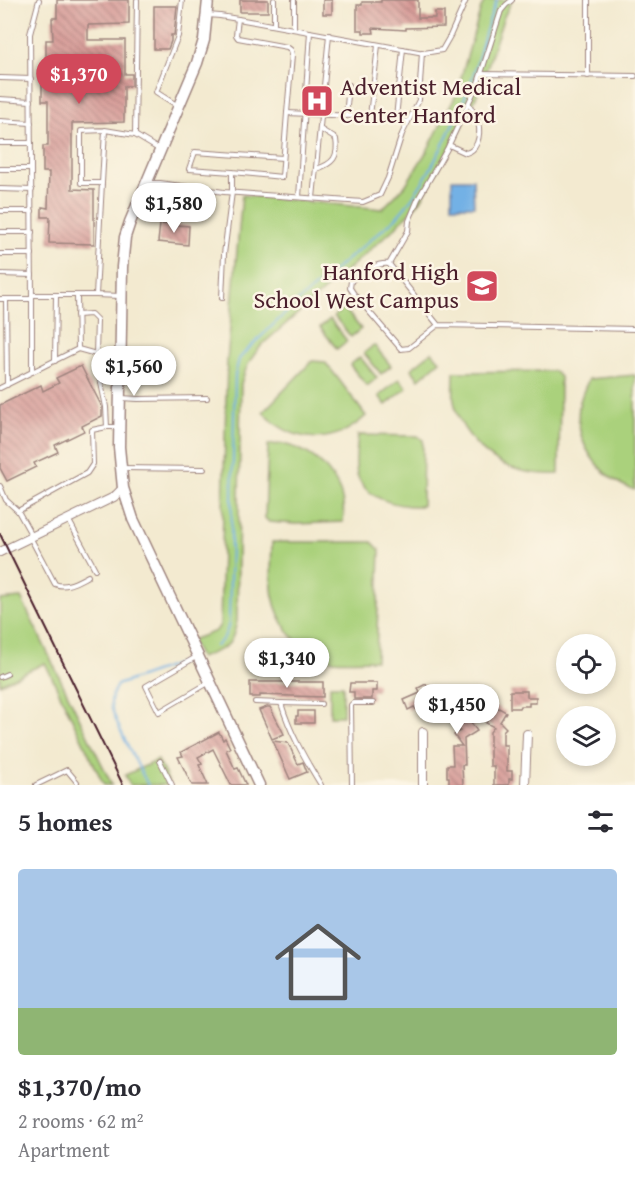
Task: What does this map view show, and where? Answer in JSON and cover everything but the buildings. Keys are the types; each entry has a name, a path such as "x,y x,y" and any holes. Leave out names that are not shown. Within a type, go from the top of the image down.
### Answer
{"street":[{"path":"208,0 204,40 197,63 125,237 120,468 123,488 137,527 259,785"},
{"path":"0,552 114,497 123,488"},
{"path":"423,732 423,785"},
{"path":"525,785 527,734"}],"lane":[{"path":"32,372 30,34 39,0"},
{"path":"135,135 137,0"},
{"path":"178,106 156,92 178,36 182,0"},
{"path":"274,0 274,25"},
{"path":"294,0 294,29"},
{"path":"207,15 422,52 442,50 466,0"},
{"path":"390,264 408,231 409,221 418,199 449,145 481,74 501,11 512,0"},
{"path":"588,0 588,76"},
{"path":"238,19 236,34 238,38 287,47 291,50 282,177 189,169 195,152 283,158"},
{"path":"299,197 310,32"},
{"path":"313,198 329,35"},
{"path":"370,116 378,45"},
{"path":"396,118 403,49"},
{"path":"147,183 363,202 380,195 402,134 419,100 422,52"},
{"path":"481,74 635,76"},
{"path":"0,78 31,79"},
{"path":"346,116 349,85"},
{"path":"0,99 31,101"},
{"path":"449,145 466,153 476,145 480,126 468,103"},
{"path":"287,113 370,116 396,118 408,122"},
{"path":"0,121 31,123"},
{"path":"316,169 327,166 334,159 337,147 336,139 320,129"},
{"path":"96,296 105,130"},
{"path":"102,183 81,183 81,131 105,130 135,135 160,150"},
{"path":"0,143 31,143"},
{"path":"0,168 32,169"},
{"path":"222,298 232,172"},
{"path":"0,189 32,190"},
{"path":"0,211 32,211"},
{"path":"0,232 32,232"},
{"path":"0,254 32,254"},
{"path":"438,325 390,264 384,263 373,267 352,280 350,286 354,294 401,349 409,348 438,325 635,329"},
{"path":"0,274 32,275"},
{"path":"0,299 56,295 122,296"},
{"path":"55,361 56,295"},
{"path":"77,296 78,349"},
{"path":"6,299 7,385"},
{"path":"77,315 91,315 97,320 96,354 106,407 106,427"},
{"path":"0,388 78,349 96,354"},
{"path":"120,398 207,398"},
{"path":"18,511 87,473 93,464 92,430 120,427"},
{"path":"120,468 204,469"},
{"path":"0,486 6,500 18,511 55,584 66,586 88,576"},
{"path":"68,519 95,569"},
{"path":"199,656 146,686 159,712 211,681"},
{"path":"0,677 7,674"},
{"path":"255,702 321,704"},
{"path":"281,703 294,738 321,785"},
{"path":"352,785 351,705 353,703 373,703"},
{"path":"160,761 172,785"},
{"path":"36,785 67,770 77,782"}],"green space":[{"path":"485,0 512,0 503,19 482,84 463,125 421,200 395,228 264,343 247,367 241,384 237,621 235,631 226,647 200,658 191,640 216,631 220,625 227,361 242,195 382,209 405,186 427,151 456,95"},
{"path":"344,308 361,329 351,337 334,316"},
{"path":"330,319 347,341 337,349 320,327"},
{"path":"374,345 391,366 381,374 364,353"},
{"path":"432,352 440,361 419,379 411,369"},
{"path":"360,357 377,378 367,386 350,365"},
{"path":"312,361 325,362 366,416 341,433 314,438 300,436 287,431 263,412"},
{"path":"554,371 560,377 559,474 532,473 508,467 478,446 459,419 456,410 454,372"},
{"path":"635,375 635,490 611,477 592,458 581,433 579,406 589,379"},
{"path":"399,379 407,388 386,405 379,396"},
{"path":"358,435 418,436 423,440 422,506 393,503 367,490 361,483 356,469"},
{"path":"282,444 308,454 328,471 341,495 343,522 296,524 269,522 265,518 268,445"},
{"path":"272,542 372,542 380,550 376,660 330,660 316,656 291,635 283,624 274,601 271,579"},
{"path":"21,598 112,785 104,785 45,663 0,684 0,600"},
{"path":"330,685 343,685 343,716 330,716"},
{"path":"158,760 170,785 130,785 125,775"}],"water":[{"path":"452,179 473,179 474,206 452,206"}],"waterway":[{"path":"216,646 225,636 229,623 235,375 239,359 295,304 396,218 414,195 436,158 467,93 497,0"},
{"path":"148,785 112,710 112,696 117,685 189,660"}],"railway":[{"path":"0,534 123,785"}],"place":[{"name":"Adventist Medical Center Hanford","path":"317,101"},
{"name":"Hanford High School West Campus","path":"482,286"}]}
